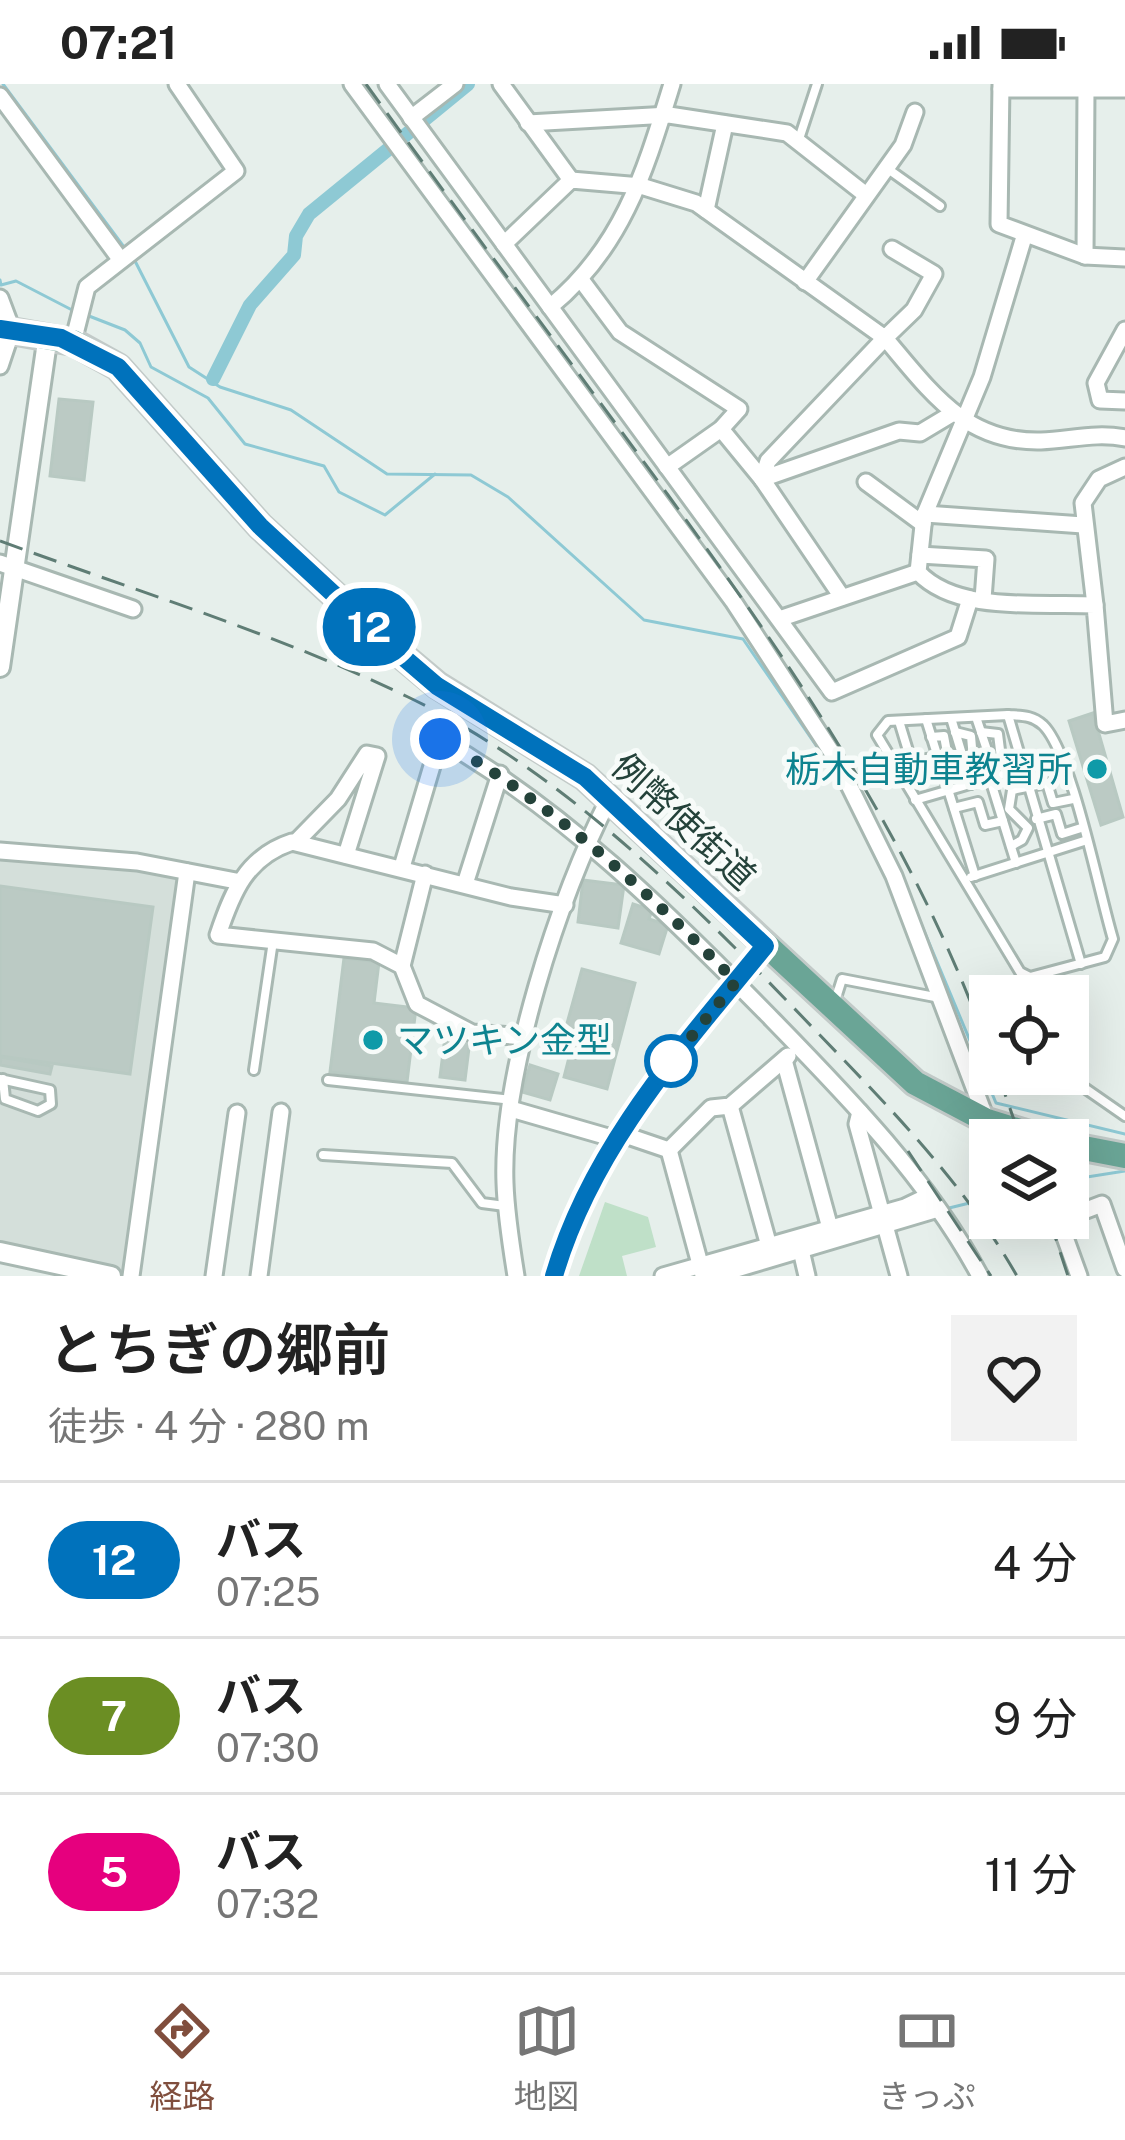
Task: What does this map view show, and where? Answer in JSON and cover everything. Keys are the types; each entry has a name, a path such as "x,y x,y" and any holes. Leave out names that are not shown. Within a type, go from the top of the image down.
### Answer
{"main road":[{"name":"例幣使街道","path":"6,329 61,339 100,355 146,394 260,526 381,638 437,686 556,756 610,800 915,1083 983,1119"},
{"path":"1089,1149 1125,1156"}],"street":[{"path":"0,668 8,566 61,339 82,295 236,171 178,84"},
{"path":"352,84 733,602 836,760 894,876 986,1119"},
{"path":"387,84 832,692 958,637 976,599 986,559 919,563 782,618"},
{"path":"412,118 455,84"},
{"path":"501,84 571,180"},
{"path":"550,307 582,281 627,218 672,84"},
{"path":"1125,89 1001,86 999,224 1085,256 1125,258"},
{"path":"1085,256 1086,89"},
{"path":"0,96 120,260"},
{"path":"805,282 904,146 915,112"},
{"path":"528,123 662,116 788,133 866,195"},
{"path":"706,210 725,124"},
{"path":"504,244 571,180 641,185 706,210 885,338 957,419 1005,440 1125,438"},
{"path":"1024,237 924,519 919,563 934,589 976,599 1095,605"},
{"path":"762,478 768,461 914,310 934,274 892,249"},
{"path":"582,281 620,332 739,409 721,430 667,467"},
{"path":"0,298 6,329 0,366"},
{"path":"1125,334 1096,383 1100,400 1125,401"},
{"path":"762,478 899,431 920,433 957,419"},
{"path":"721,430 762,478 842,597"},
{"path":"1125,467 1100,479 1083,503 1105,724 1125,720"},
{"path":"866,482 924,519 1083,525"},
{"path":"8,566 134,609"},
{"path":"402,867 440,739 500,773 587,842 736,982 860,1112 933,1202 980,1276"},
{"path":"346,855 377,756 367,754 338,800 296,842 275,848 236,881 218,935 374,951 402,966"},
{"path":"465,884 500,773"},
{"path":"516,1276 507,1206 512,1104 565,905 587,842 610,800"},
{"path":"296,842 565,905"},
{"path":"0,851 236,881"},
{"path":"131,1276 187,872"},
{"path":"425,874 402,966 417,1004 472,1033 527,1037"},
{"path":"554,1276 574,1218 617,1136 765,946"},
{"path":"669,1150 711,1108 730,1106 799,1047"},
{"path":"784,1060 830,1228"},
{"path":"512,1104 669,1150"},
{"path":"730,1106 769,1246"},
{"path":"259,1276 281,1112"},
{"path":"860,1112 857,1124 898,1276"},
{"path":"214,1276 237,1113"},
{"path":"669,1150 705,1272"},
{"path":"663,1276 705,1272 933,1202"},
{"path":"1089,1209 1102,1204 1125,1269"},
{"path":"705,1272 769,1246 799,1244 830,1228 885,1220"},
{"path":"1068,1239 1079,1276"},
{"path":"799,1244 807,1276"},
{"path":"0,1252 111,1276"}],"lane":[{"path":"798,140 817,84"},
{"path":"886,168 940,206"},
{"path":"1008,716 1081,964"},
{"path":"1020,972 1030,977 1105,957 1113,939 1063,758 1045,727 1030,716 883,725 878,744 971,877 1021,975"},
{"path":"976,717 1016,863"},
{"path":"951,718 970,784"},
{"path":"926,719 971,877"},
{"path":"899,721 913,767"},
{"path":"955,732 971,736 974,759 990,760"},
{"path":"981,732 998,734 1001,758 1019,756"},
{"path":"931,737 944,736 949,763 964,765"},
{"path":"922,760 938,757"},
{"path":"914,800 1063,758"},
{"path":"1011,846 1028,829 1025,820 1009,808 1008,797 1027,785 1047,783 1053,803 1073,799"},
{"path":"954,808 978,802 985,825 1003,821"},
{"path":"1036,819 1056,814 1062,834 1081,828"},
{"path":"971,877 1084,842"},
{"path":"254,1070 273,939"},
{"path":"832,1008 842,979 941,999"},
{"path":"2,1079 43,1085 50,1090 51,1104 38,1111 13,1105 4,1099 2,1079"},
{"path":"328,1080 512,1104"},
{"path":"1089,1093 1125,1116"},
{"path":"323,1155 452,1163 482,1203 507,1206"}],"shaded area":[{"path":"0,859 181,875 123,1271 0,1245"}],"green space":[{"path":"605,1202 648,1217 656,1247 622,1256 627,1276 579,1276"}],"building":[{"path":"59,399 93,402 84,480 50,476"},
{"name":"栃木自動車教習所","path":"1093,713 1123,817 1101,825 1069,721"},
{"path":"583,880 624,885 618,928 578,922"},
{"path":"0,886 153,907 130,1074 0,1056"},
{"path":"633,904 652,910 649,919 668,925 659,954 621,943"},
{"name":"マツキン金型","path":"344,958 379,962 374,1003 416,1008 407,1082 330,1072"},
{"path":"582,969 635,983 607,1089 564,1077 576,1030 566,1027"},
{"path":"445,1037 470,1040 465,1080 440,1077"},
{"path":"1,1057 52,1066 50,1074 0,1065"},
{"path":"530,1065 558,1074 550,1100 522,1092"}],"waterway":[{"path":"3,84 124,247"},
{"path":"213,379 250,305 294,255 296,236 309,214 468,84"},
{"path":"134,259 189,367 220,387 291,410 387,474 471,475 508,497 644,620 743,639 833,770"},
{"path":"0,280 1,285 16,281 74,311"},
{"path":"89,316 125,330 140,343 151,367 208,398 245,444 324,466 339,492 385,515 435,474"},
{"path":"907,890 996,1103 1125,1134"},
{"path":"1089,1177 1125,1171"},
{"path":"945,1209 969,1203"},
{"path":"52,1272 68,1276"}],"railway":[{"path":"366,84 668,495 807,694 889,832 969,1000"},
{"path":"0,541 359,674 466,728 522,764 676,890 770,983 924,1147 1017,1276"},
{"path":"1005,1095 1014,1119"},
{"path":"908,1151 991,1276"},
{"path":"1056,1239 1068,1276"}],"bus line":[{"name":"12","path":"0,329 61,338 87,347 118,367 260,526 381,638 437,686 585,777 765,946 642,1097 615,1139 574,1218 554,1276"}],"place":[{"name":"栃木自動車教習所","path":"1097,769"},
{"name":"マツキン金型","path":"373,1040"}],"route":[{"path":"440,739 538,801 628,876 736,982 666,1068 671,1061"}]}
